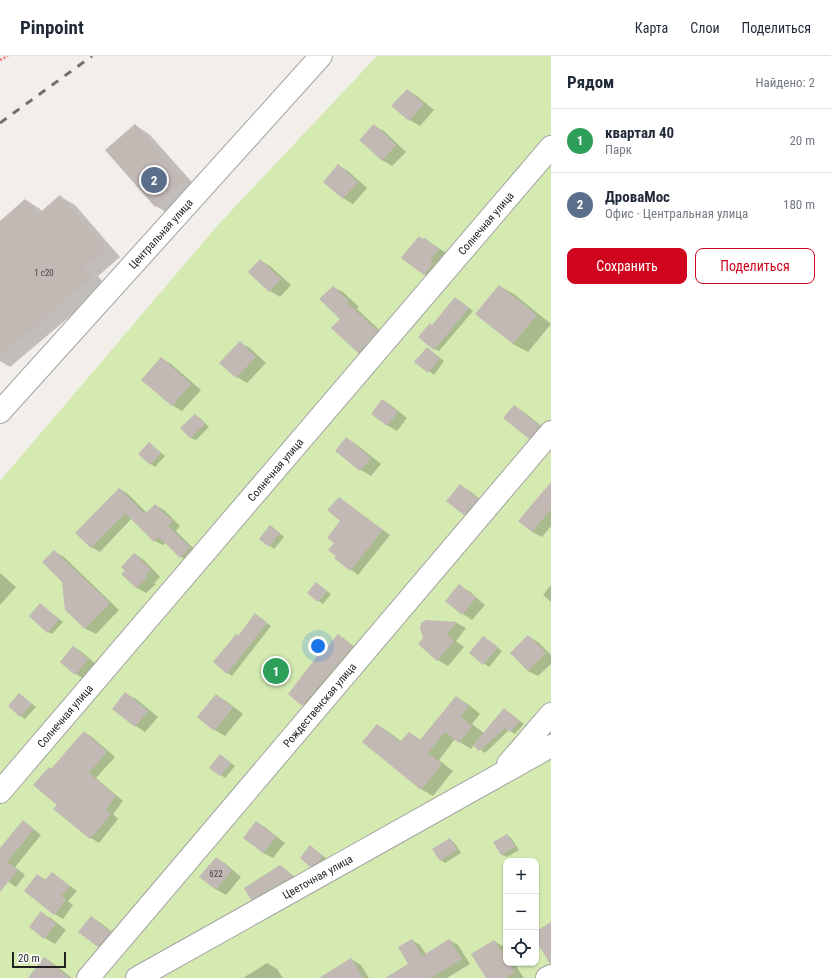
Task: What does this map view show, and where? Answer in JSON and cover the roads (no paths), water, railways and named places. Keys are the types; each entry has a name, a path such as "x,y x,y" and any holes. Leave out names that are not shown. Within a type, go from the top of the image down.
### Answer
{"street":[{"name":"Центральная улица","path":"0,412 321,56"},
{"name":"Солнечная улица","path":"0,792 551,147"},
{"name":"Рождественская улица","path":"88,978 551,432"},
{"name":"Цветочная улица","path":"498,776 551,714"},
{"name":"Цветочная улица","path":"137,978 551,746"},
{"path":"547,978 551,976"}],"railway":[{"path":"0,123 92,56"}],"place":[{"name":"ДроваМос","path":"154,180"},
{"name":"квартал 40","path":"276,671"}]}
